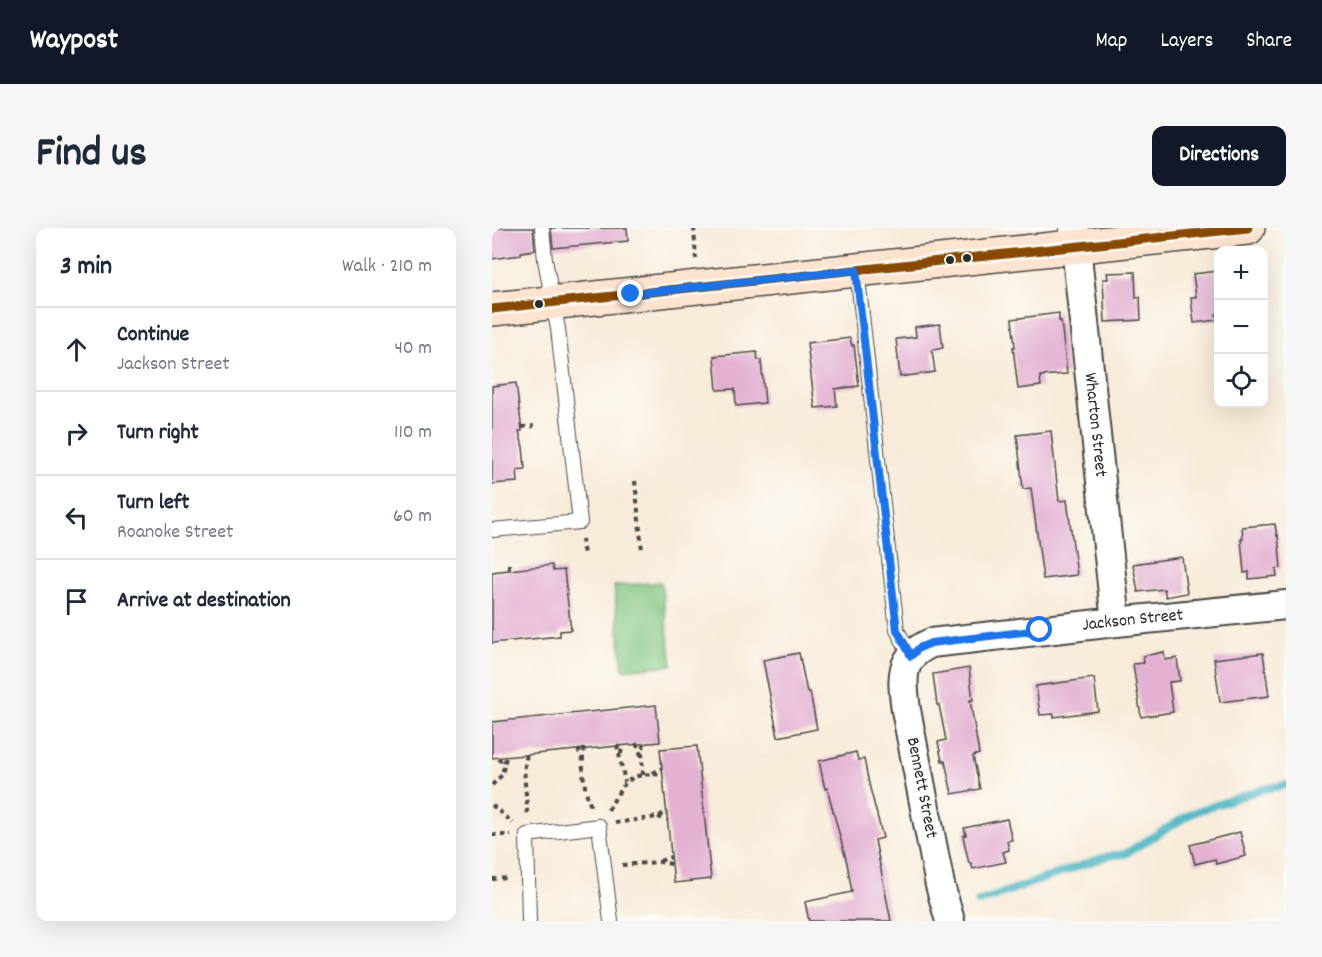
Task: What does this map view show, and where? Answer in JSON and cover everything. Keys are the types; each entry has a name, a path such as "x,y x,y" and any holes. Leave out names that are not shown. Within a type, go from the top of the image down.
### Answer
{"main road":[{"path":"492,309 856,270 1075,237 1248,228"}],"street":[{"name":"Wharton Street","path":"1075,237 1116,622"},
{"name":"Jackson Street","path":"911,656 919,648 931,643 1286,605"},
{"name":"Bennett Street","path":"911,656 904,669 906,710 940,885 950,921"}],"lane":[{"path":"492,530 580,522 558,328 545,260 542,228"},
{"path":"856,270 897,630 911,656"},
{"path":"529,921 527,836 599,826 611,921"}],"path":[{"path":"694,228 695,253"},
{"path":"522,427 534,426"},
{"path":"635,481 642,550"},
{"path":"582,535 584,556"},
{"path":"509,564 510,569"},
{"path":"643,775 644,742"},
{"path":"636,743 642,756"},
{"path":"619,745 621,769 625,782"},
{"path":"582,759 584,748"},
{"path":"578,749 582,759 586,797"},
{"path":"524,764 527,755"},
{"path":"520,756 524,764 528,803"},
{"path":"492,785 502,775 506,757"},
{"path":"499,758 503,767"},
{"path":"652,774 662,768"},
{"path":"615,797 625,782 631,778 652,774 663,775"},
{"path":"492,805 499,811"},
{"path":"623,821 657,817 667,812"},
{"path":"657,817 668,820"},
{"path":"659,862 671,857"},
{"path":"628,865 659,862 672,864"},
{"path":"492,879 500,878"}],"green space":[{"path":"661,582 672,665 623,670 614,586"}],"building":[{"path":"492,228 533,228 535,250 521,252 521,255 492,259"},
{"path":"551,228 627,228 628,241 553,248"},
{"path":"1214,271 1214,320 1194,323 1191,297 1196,297 1193,274"},
{"path":"1135,272 1136,298 1140,297 1141,320 1105,322 1103,279 1108,279 1107,273"},
{"path":"1059,313 1067,374 1040,376 1041,386 1018,389 1012,319"},
{"path":"940,324 943,348 932,350 935,372 900,377 896,339 916,337 915,327"},
{"path":"850,338 852,346 854,345 859,386 835,389 837,406 815,408 807,343"},
{"path":"757,352 758,360 761,360 765,403 736,406 735,389 717,390 714,356"},
{"path":"516,383 522,431 519,431 525,469 517,470 518,482 492,484 492,386"},
{"path":"1051,431 1059,501 1067,500 1077,575 1043,579 1031,488 1023,489 1017,435"},
{"path":"1275,524 1281,568 1276,569 1277,576 1249,579 1249,572 1244,573 1242,527"},
{"path":"1182,557 1187,593 1166,597 1164,589 1138,592 1133,564"},
{"path":"552,565 553,571 564,570 571,630 560,631 560,636 492,643 492,572"},
{"path":"1164,652 1165,660 1177,658 1180,681 1169,682 1173,712 1141,717 1133,664 1144,663 1143,656"},
{"path":"799,653 817,729 778,737 763,660"},
{"path":"1263,653 1269,696 1220,702 1214,659"},
{"path":"969,668 973,700 970,700 979,754 973,756 980,789 952,794 945,761 942,761 938,742 946,740 939,705 937,705 933,674"},
{"path":"1094,678 1098,711 1054,717 1054,714 1040,715 1036,686"},
{"path":"656,705 660,742 492,758 492,722"},
{"path":"697,746 711,879 674,883 660,749"},
{"path":"856,752 858,760 864,759 883,838 875,840 891,921 809,921 805,902 852,892 847,863 819,761"},
{"path":"1007,819 1012,840 1007,841 1009,850 1003,852 1006,862 973,869 967,855 963,836 966,835 964,828"},
{"path":"1240,832 1246,856 1216,864 1215,859 1195,864 1190,845"}],"waterway":[{"path":"978,902 1108,856 1125,854 1192,813 1263,789 1286,785"}],"transit line":[{"path":"492,309 1248,228"}],"route":[{"path":"631,294 856,270 897,630 911,656 919,648 931,643 1040,630"}]}
